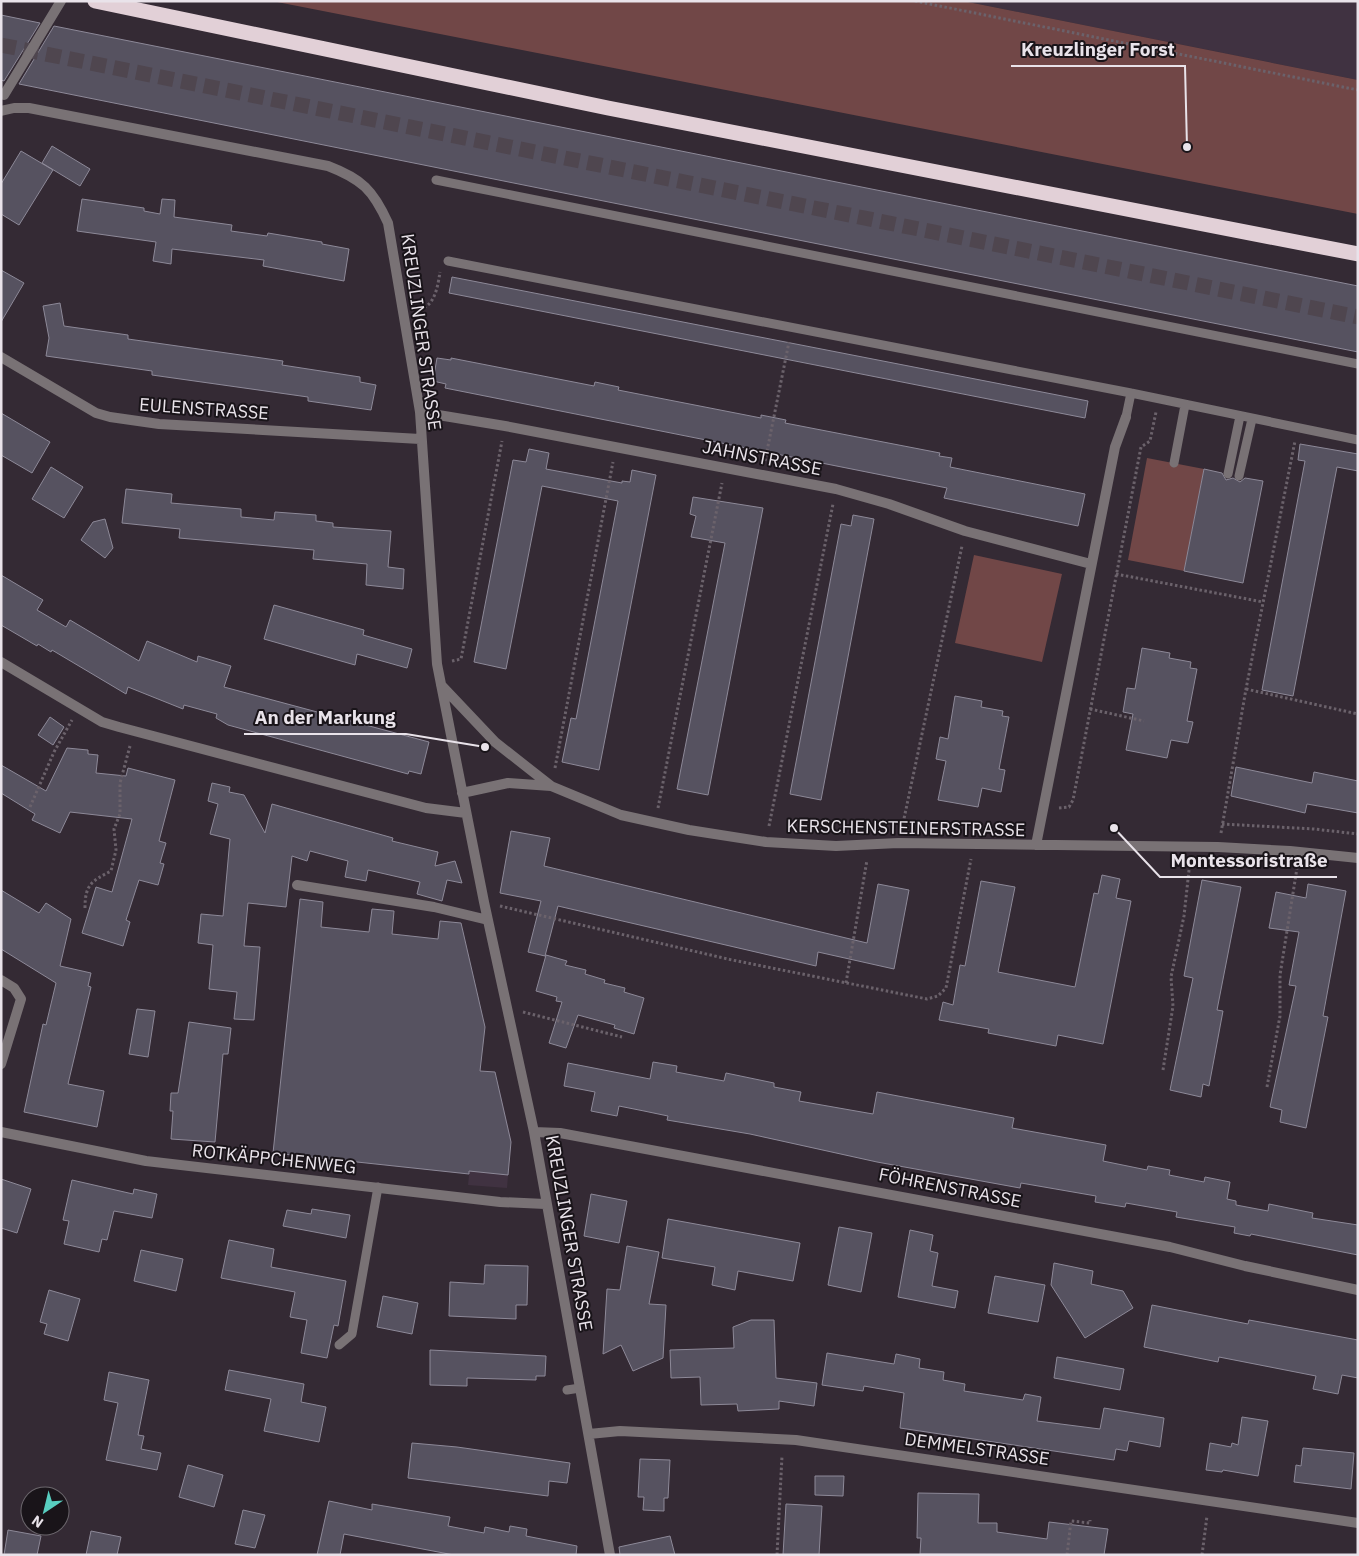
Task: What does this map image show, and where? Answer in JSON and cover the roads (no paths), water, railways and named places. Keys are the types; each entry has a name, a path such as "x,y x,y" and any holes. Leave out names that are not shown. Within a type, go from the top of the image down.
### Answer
{"highway":[{"path":"95,1 608,108 1358,254"}],"street":[{"path":"2,110 4,95 61,1"},
{"name":"KREUZLINGER STRASSE","path":"2,110 14,108 38,110 328,166 350,174 366,186 376,199 388,223 420,412 420,439 437,664 484,902 510,1014 534,1132 545,1204 610,1555"},
{"name":"EULENSTRASSE","path":"1,358 96,413 110,417 159,424 420,439"},
{"name":"JAHNSTRASSE","path":"420,412 505,426 836,489 888,504 965,531 1091,564"},
{"path":"1036,845 1115,447 1126,417"},
{"path":"1,662 102,722 426,808 466,813"},
{"path":"441,684 495,742 552,786"},
{"name":"KERSCHENSTEINERSTRASSE","path":"462,793 508,783 552,786 612,812 655,823 766,842 836,846 869,844 974,844 1218,847 1358,858"},
{"path":"297,885 434,907 488,920"},
{"path":"1,980 14,988 21,1000 1,1064"},
{"name":"ROTKÄPPCHENWEG","path":"1,1132 146,1161 500,1202 545,1204"},
{"name":"FÖHRENSTRASSE","path":"534,1132 560,1133 1170,1246 1237,1264 1358,1290"},
{"name":"DEMMELSTRASSE","path":"589,1434 620,1431 783,1439 952,1461 1358,1523"}],"lane":[{"path":"436,180 1358,364"},
{"path":"448,261 1131,393 1358,440"},
{"path":"1126,417 1131,393"},
{"path":"1174,463 1185,405"},
{"path":"1228,474 1240,416"},
{"path":"1239,476 1252,419"},
{"path":"339,1345 352,1334 378,1187"},
{"path":"567,1390 580,1388"}],"tunnel":[{"path":"1,45 1358,317"}],"place":[{"name":"Kreuzlinger Forst","path":"1187,147"},
{"name":"An der Markung","path":"485,747"},
{"name":"Montessoristraße","path":"1114,828"}]}
